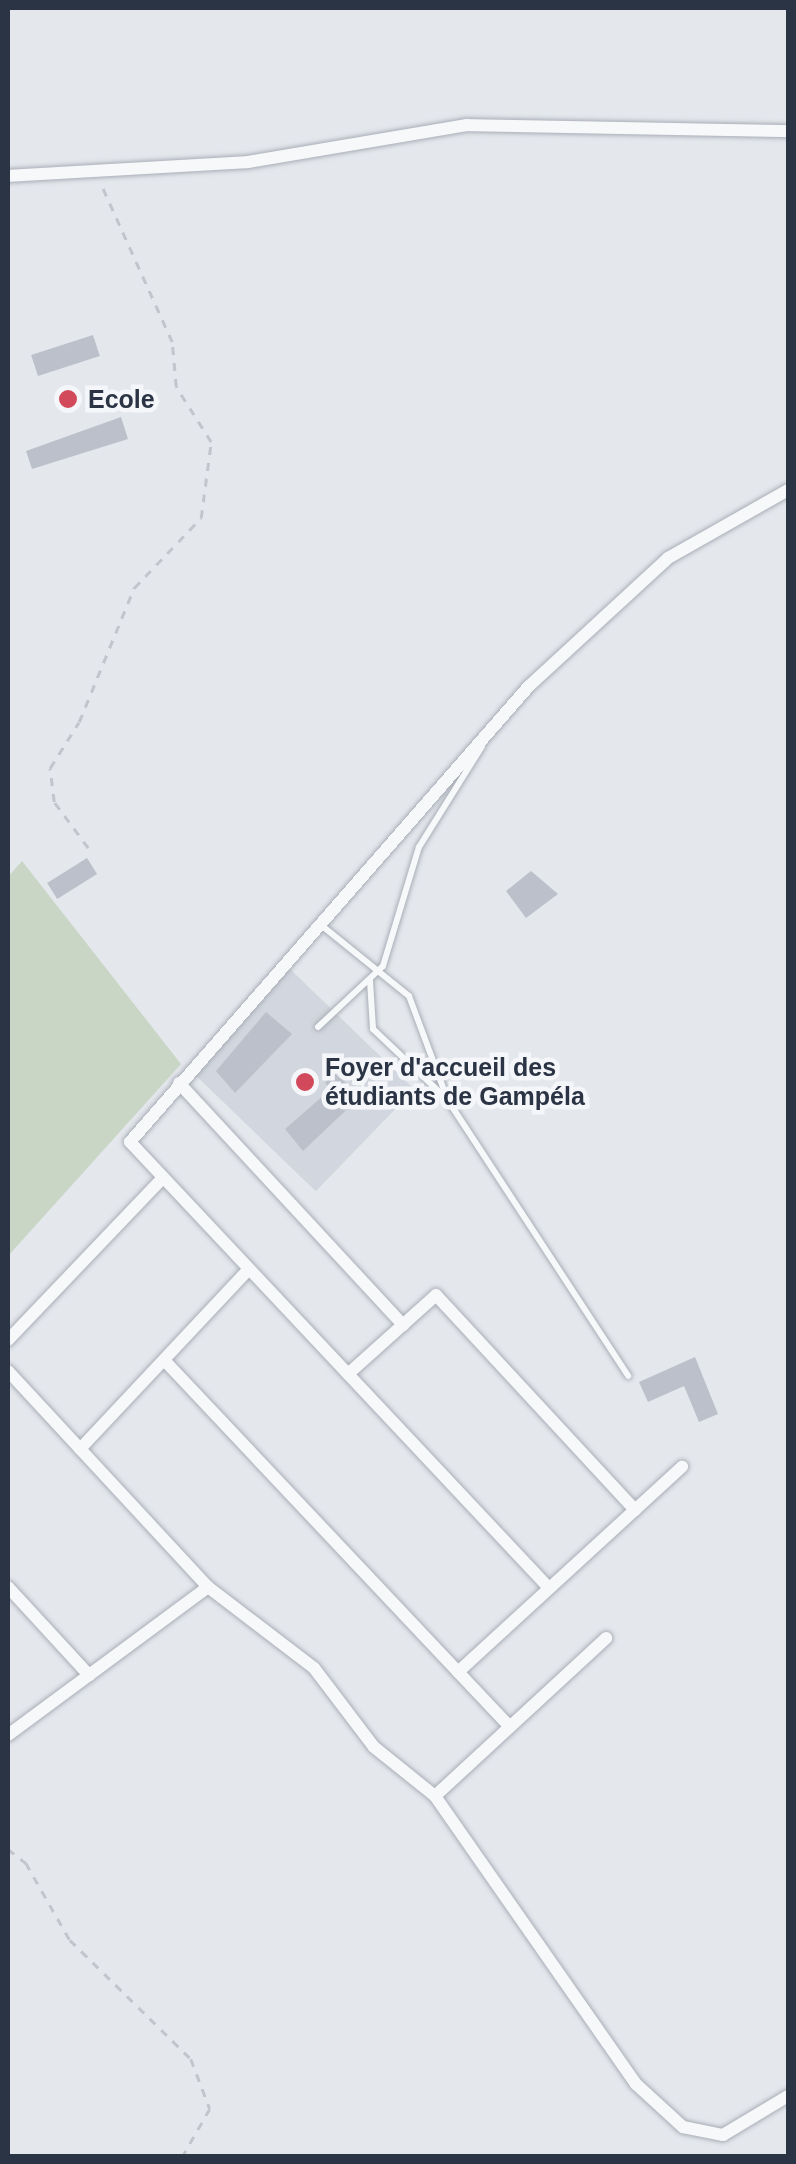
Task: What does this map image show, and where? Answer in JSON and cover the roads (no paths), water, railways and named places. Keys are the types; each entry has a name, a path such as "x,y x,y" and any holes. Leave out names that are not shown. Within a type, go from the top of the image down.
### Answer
{"street":[{"path":"8,176 96,174 248,162 467,125 788,131"},
{"path":"549,1588 130,1142 484,742 529,686 668,558 788,490"},
{"path":"179,1083 403,1324"},
{"path":"8,1340 163,1178"},
{"path":"80,1449 249,1269"},
{"path":"348,1374 436,1295 634,1510"},
{"path":"164,1360 510,1727"},
{"path":"8,1371 208,1587 314,1668 374,1747 435,1796 613,2054 683,2127 723,2136 788,2096"},
{"path":"458,1672 682,1466"},
{"path":"8,1587 89,1675"},
{"path":"8,1735 208,1587"},
{"path":"435,1796 606,1638"}],"lane":[{"path":"318,1026 378,972 419,847 468,782 484,742"},
{"path":"320,924 378,972 422,1017 447,1099"},
{"path":"370,981 373,1029 447,1099 628,1376"}],"place":[{"name":"Ecole","path":"68,399"},
{"name":"Foyer d'accueil des étudiants de Gampéla","path":"305,1082"}]}
